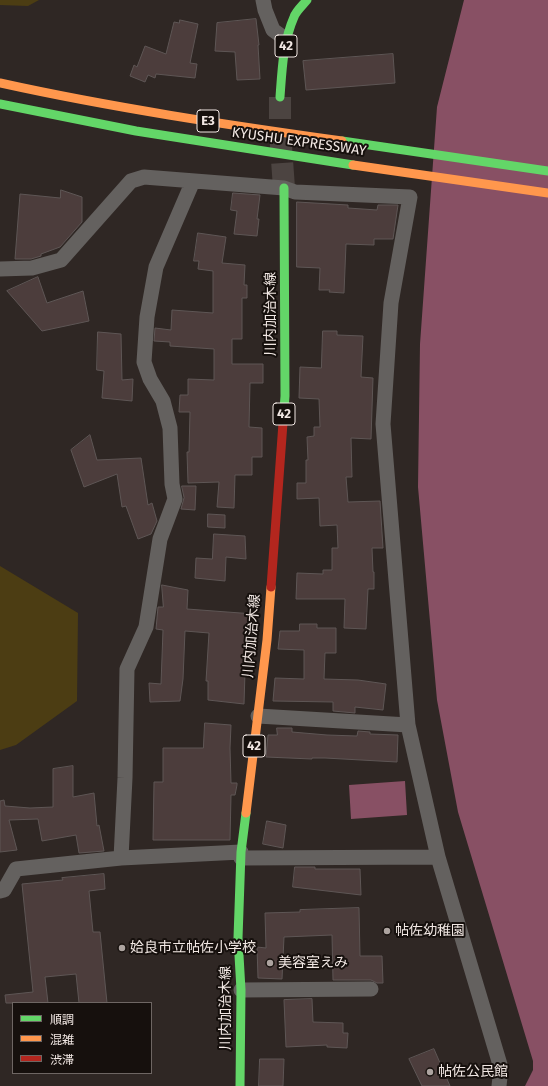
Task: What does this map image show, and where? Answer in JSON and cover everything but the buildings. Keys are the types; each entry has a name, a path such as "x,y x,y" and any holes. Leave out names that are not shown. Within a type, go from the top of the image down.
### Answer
{"main road":[{"name":"42","path":"280,97 284,53 287,40 294,16 307,0"},
{"name":"KYUSHU EXPRESSWAY","path":"0,83 97,103 268,131 418,151 548,171"},
{"name":"KYUSHU EXPRESSWAY","path":"0,104 79,121 266,152 548,193"},
{"name":"川内加治木線","path":"236,1085 241,990 238,938 241,855 266,640 286,396 284,188"}],"street":[{"path":"263,0 265,10 273,30 287,40"},
{"path":"0,269 32,268 61,260 131,181 144,177 284,188 295,192 410,197 391,303 383,424 408,725 438,857 501,1068 499,1086"},
{"path":"121,858 125,778 127,669 146,627 160,539 175,499 172,484 170,428 163,401 150,379 144,362 147,317 156,267 193,181"},
{"path":"258,716 408,725"},
{"path":"0,891 4,890 16,869 121,858 241,855 438,857"},
{"path":"241,990 371,989"}],"shaded area":[{"path":"0,0 39,0 28,6 0,5"},
{"path":"464,0 548,0 548,1086 525,1086 533,1070 533,1061 458,812 437,700 418,487 420,344 437,107"},
{"path":"0,566 78,613 77,701 16,745 0,750"},
{"path":"405,781 407,815 351,819 349,785"}],"tunnel":[{"path":"280,97 280,132 284,188"}],"traffic: fast":[{"path":"280,97 281,77 287,36 295,15 307,0"},
{"path":"0,104 136,131 353,165"},
{"path":"342,141 548,171"},
{"path":"283,423 285,396 284,188"},
{"path":"240,1086 241,990 238,938 241,852 246,813"}],"traffic: slow":[{"path":"0,83 128,108 342,141"},
{"path":"353,165 548,193"},
{"path":"246,813 267,640 271,587"}],"traffic: jam":[{"path":"271,587 283,423"}],"place":[{"name":"帖佐幼稚園","path":"387,931"},
{"name":"姶良市立帖佐小学校","path":"122,948"},
{"name":"美容室えみ","path":"270,963"},
{"name":"帖佐公民館","path":"430,1072"}]}
